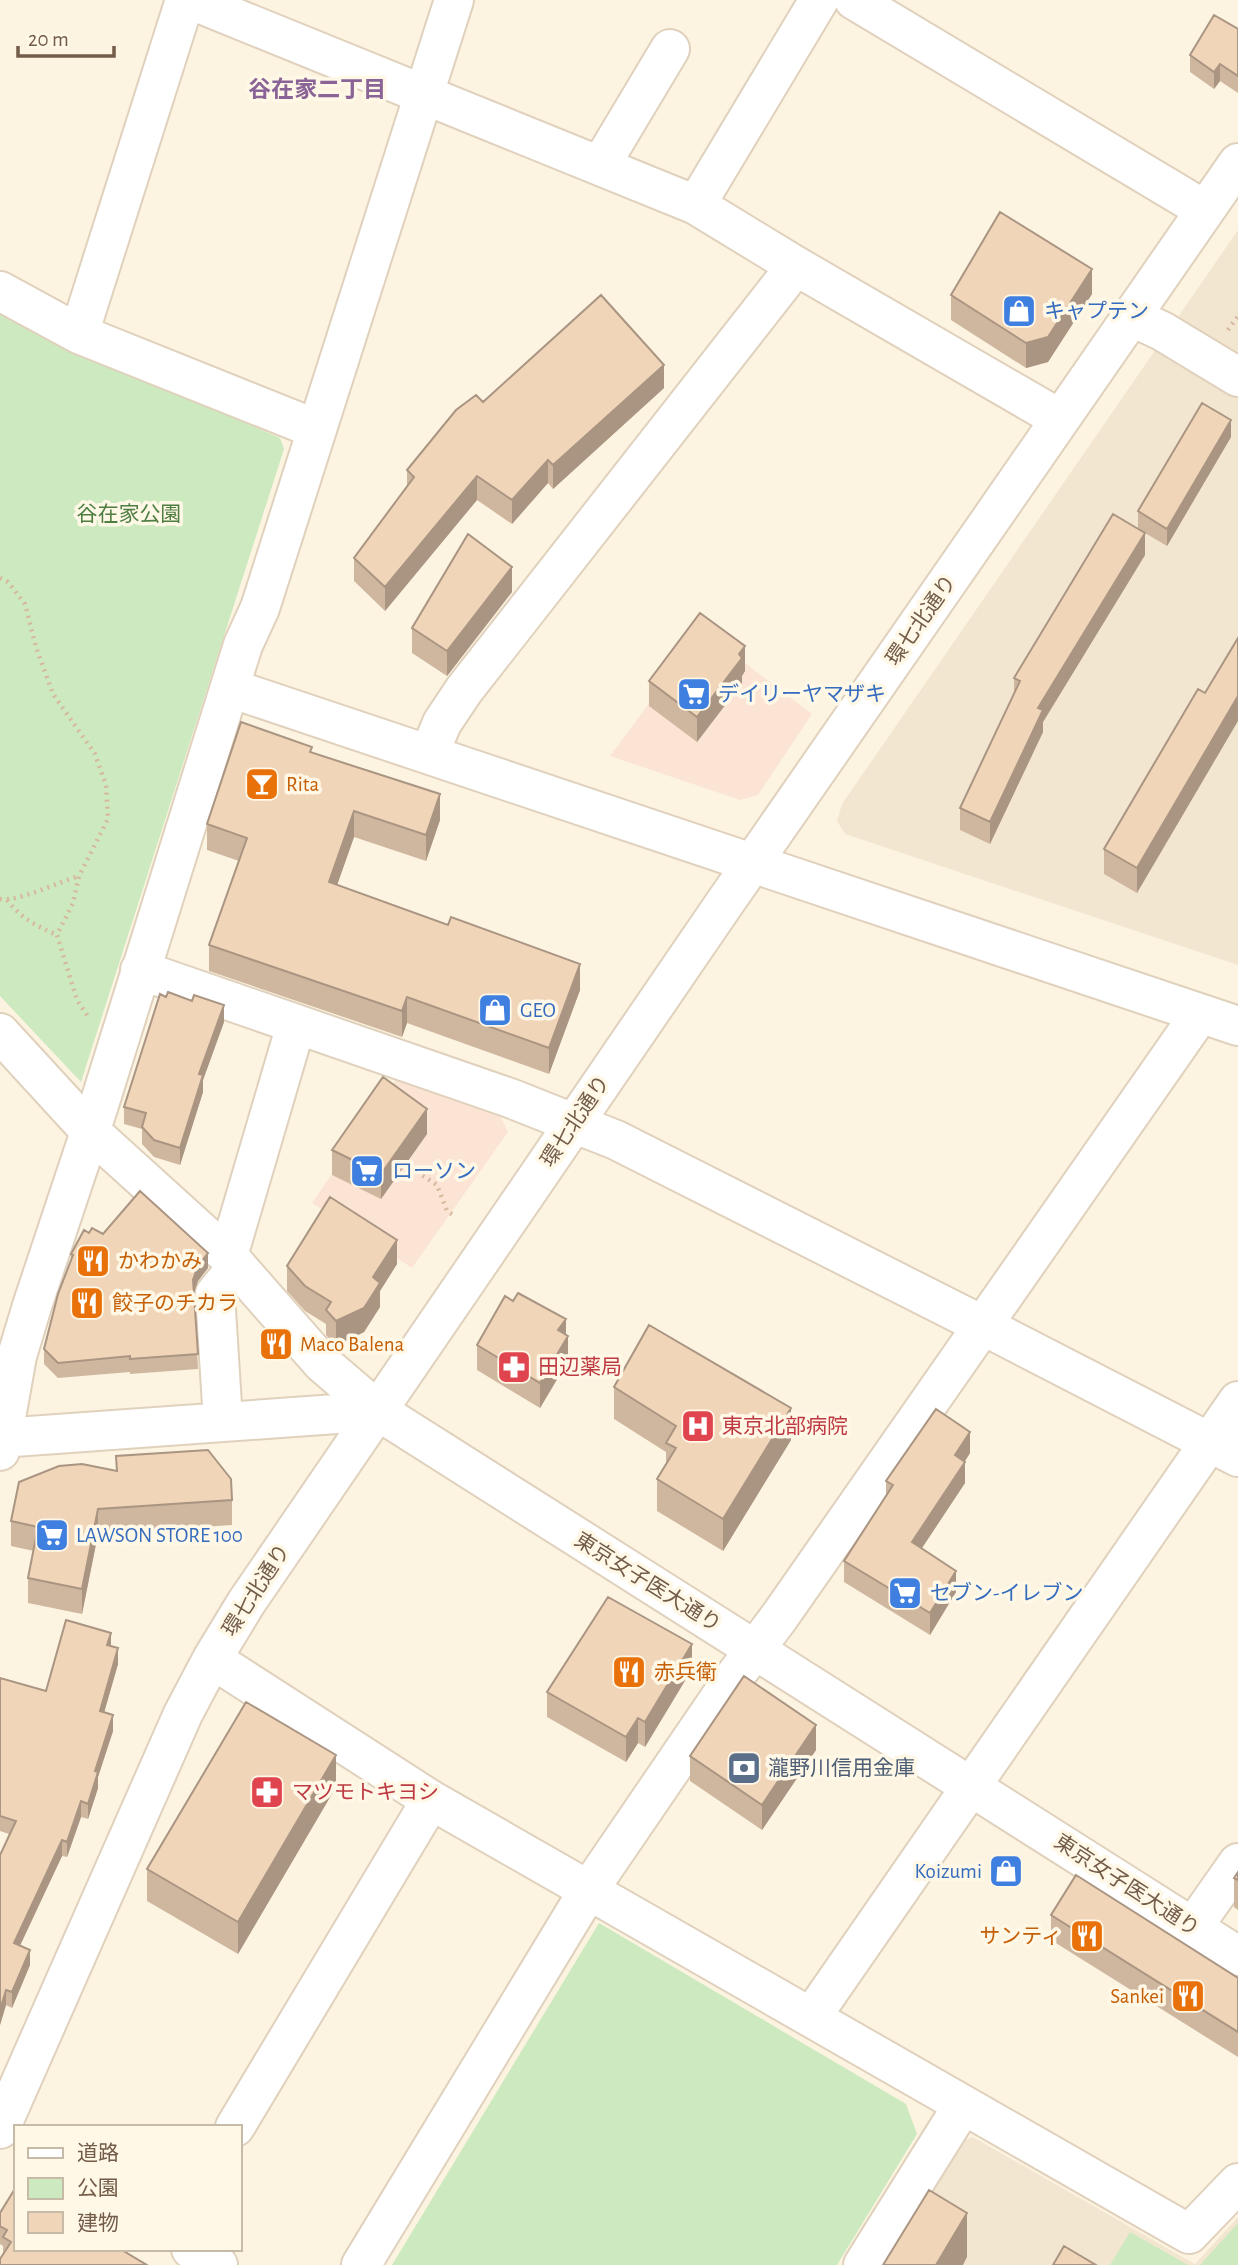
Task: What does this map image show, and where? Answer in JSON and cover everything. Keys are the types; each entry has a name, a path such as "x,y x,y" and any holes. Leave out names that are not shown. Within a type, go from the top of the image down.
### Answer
{"street":[{"path":"79,334 188,0 696,205 1060,419"},
{"path":"378,1411 223,1421 1,1443 17,1356 243,645 260,608 454,0"},
{"path":"696,205 819,0"},
{"path":"854,0 1205,210"},
{"path":"600,166 670,50"},
{"name":"環七北通り","path":"0,2129 183,1714 212,1659 253,1592 752,864 1238,163"},
{"path":"429,754 442,723 464,690 796,266"},
{"path":"0,290 79,334 316,429"},
{"path":"1132,317 1162,331 1238,377"},
{"path":"230,688 1238,1026"},
{"path":"140,970 510,1098 628,1146 1224,1450"},
{"path":"361,2265 588,1891 724,1692 984,1326 1200,1014"},
{"path":"223,1421 215,1294 232,1261 296,1026"},
{"name":"東京女子医大通り","path":"0,1033 90,1131 232,1261 322,1363 378,1411 1238,1956"},
{"path":"813,2017 972,1786 1224,1450 1238,1401"},
{"path":"212,1659 431,1800 1189,2234 1238,2183"},
{"path":"236,2125 431,1800"},
{"path":"1193,1927 1238,1863"},
{"path":"863,2265 963,2105"},
{"path":"194,2251 218,2265"}],"path":[{"path":"0,578 8,582 25,604 36,647 53,694 95,754 106,785 108,819 79,876 73,903 57,935 77,1000 94,1027"},
{"path":"0,899 7,900 79,876"},
{"path":"7,900 17,913 31,923 57,935"},
{"path":"405,1164 438,1185 447,1211 455,1216"}],"shaded area":[{"path":"1238,230 1238,965 845,834 837,821 842,804"},
{"path":"703,631 812,714 758,795 740,800 610,756"},
{"path":"398,1077 499,1113 508,1132 412,1268 312,1203"},
{"path":"973,2137 1195,2264 1238,2217 1238,2265 883,2265 960,2142"}],"green space":[{"name":"谷在家公園","path":"0,306 63,341 280,438 284,449 81,1082 0,996"},
{"path":"599,1923 906,2104 917,2134 837,2265 392,2265"},
{"path":"1238,2223 1238,2265 1200,2265"},
{"path":"1130,2232 1188,2265 1110,2265"}],"building":[{"path":"1214,15 1238,29 1238,76 1220,64 1214,72 1190,55"},
{"path":"1000,212 1092,269 1048,337 1026,343 951,295"},
{"path":"601,295 664,365 553,465 548,460 512,500 477,476 385,587 354,558 414,477 407,470 456,410 476,395 483,402"},
{"path":"1202,403 1231,420 1167,529 1138,511"},
{"path":"1113,514 1145,533 1038,708 1043,710 990,822 960,808 1020,681 1014,678"},
{"path":"468,534 512,567 447,651 412,628"},
{"path":"700,613 745,646 739,654 742,658 697,717 649,681"},
{"path":"1238,638 1238,696 1137,868 1104,849 1198,689 1205,693"},
{"path":"241,722 312,747 310,752 440,794 426,835 354,811 329,882 448,925 451,917 580,964 549,1048 407,997 402,1011 209,945 247,838 207,824"},
{"path":"168,992 192,1001 194,995 224,1005 199,1074 203,1075 180,1148 154,1140 142,1127 146,1113 124,1107 160,994 166,997"},
{"path":"383,1077 427,1109 381,1174 332,1150"},
{"path":"140,1191 208,1253 198,1266 193,1280 198,1354 130,1359 130,1356 58,1363 44,1349 58,1294 73,1255 71,1254 84,1230 89,1233 92,1228 103,1234"},
{"path":"330,1197 397,1240 373,1277 380,1283 364,1308 336,1321 326,1310 331,1302 305,1286 287,1266"},
{"path":"518,1293 566,1319 558,1330 568,1336 540,1383 477,1345 505,1296 513,1301"},
{"path":"649,1325 791,1408 723,1519 657,1479 676,1448 666,1443 676,1426 614,1387"},
{"path":"936,1409 970,1432 955,1455 965,1462 912,1542 956,1571 930,1613 844,1561 893,1485 886,1481"},
{"path":"208,1450 231,1479 232,1500 98,1509 82,1589 28,1578 38,1527 11,1521 19,1482 59,1466 82,1464 117,1471 116,1456"},
{"path":"608,1597 692,1644 645,1722 638,1718 626,1737 547,1692"},
{"path":"66,1620 111,1633 107,1645 118,1648 100,1711 113,1715 95,1771 98,1772 88,1804 81,1801 67,1842 62,1840 14,1943 30,1950 12,1992 6,1990 0,2010 0,1855 16,1821 0,1816 0,1678 46,1691"},
{"path":"744,1676 816,1725 762,1805 690,1756"},
{"path":"246,1702 336,1755 238,1922 147,1869"},
{"path":"1076,1875 1238,1978 1238,2032 1051,1915"},
{"path":"14,2190 14,2251 123,2251 147,2265 0,2265 0,2259 11,2242 3,2237 7,2230 0,2226 0,2213"},
{"path":"929,2190 967,2213 936,2265 883,2265"},
{"path":"1064,2246 1096,2265 1053,2265"}],"place":[{"name":"キャプテン","path":"1019,311"},
{"name":"デイリーヤマザキ","path":"694,694"},
{"name":"Rita","path":"262,784"},
{"name":"GEO","path":"495,1010"},
{"name":"ローソン","path":"367,1171"},
{"name":"かわかみ","path":"93,1261"},
{"name":"餃子のチカラ","path":"87,1303"},
{"name":"Maco Balena","path":"276,1344"},
{"name":"田辺薬局","path":"514,1367"},
{"name":"東京北部病院","path":"698,1426"},
{"name":"LAWSON STORE 100","path":"52,1535"},
{"name":"セブン-イレブン","path":"905,1593"},
{"name":"赤兵衛","path":"629,1672"},
{"name":"瀧野川信用金庫","path":"744,1768"},
{"name":"マツモトキヨシ","path":"267,1792"},
{"name":"Koizumi","path":"1006,1871"},
{"name":"サンティ","path":"1087,1936"},
{"name":"Sankei","path":"1188,1996"}],"district":[{"name":"谷在家二丁目","path":"317,89"}]}
